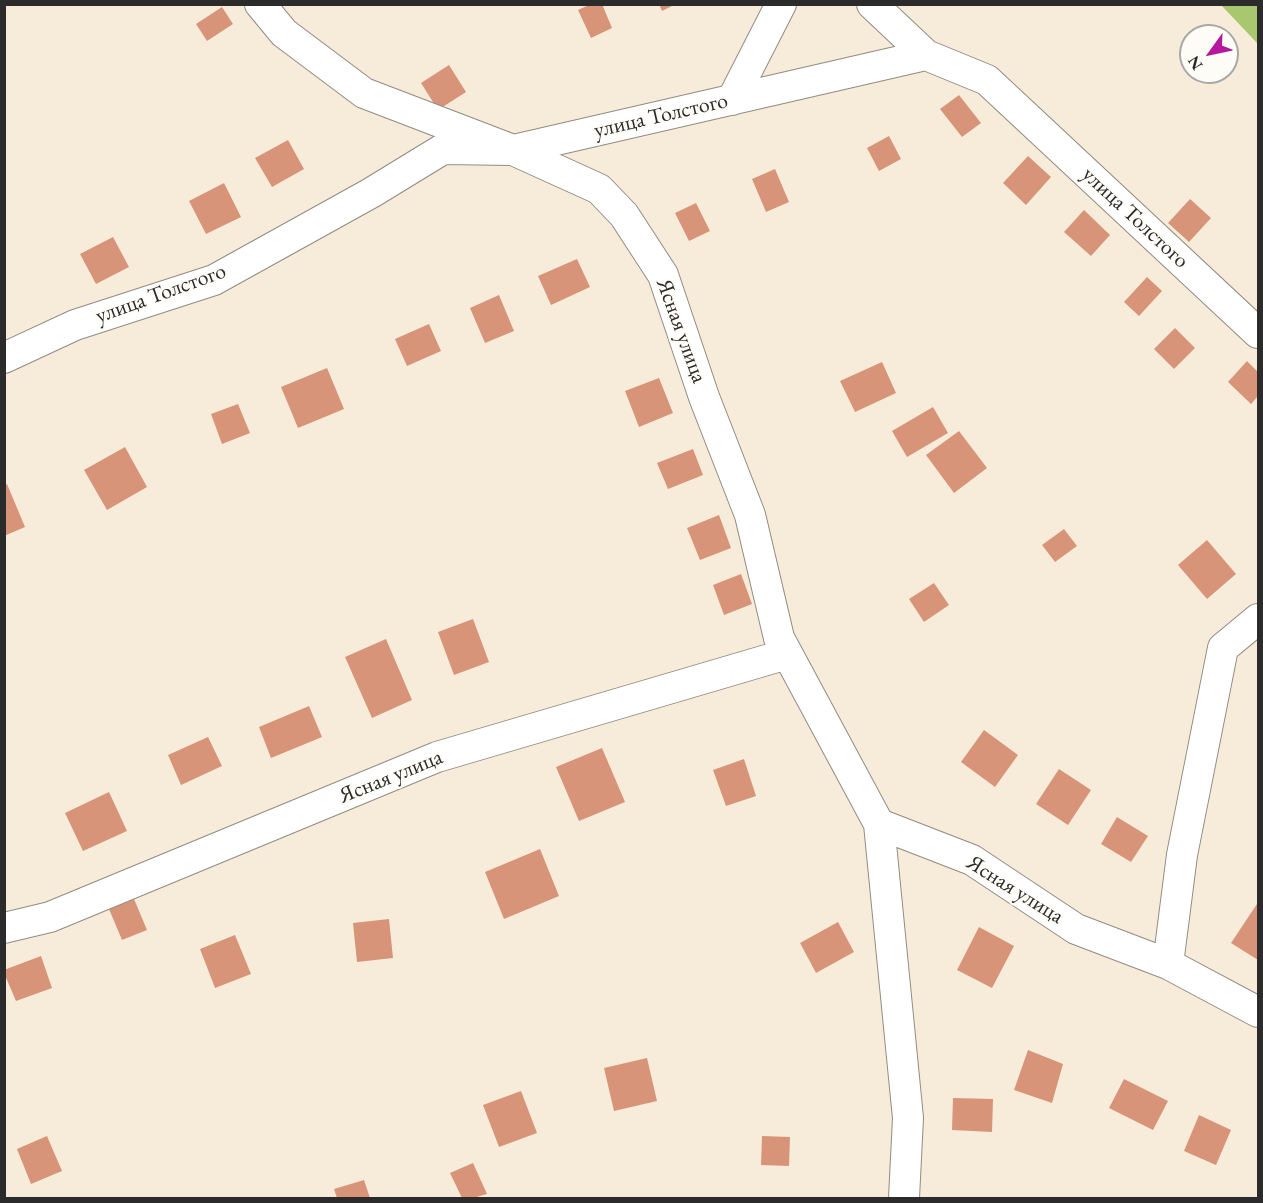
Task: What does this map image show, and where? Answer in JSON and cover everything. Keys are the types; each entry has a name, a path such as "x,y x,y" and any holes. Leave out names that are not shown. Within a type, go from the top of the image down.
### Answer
{"street":[{"name":"Ясная улица","path":"260,4 284,33 364,93 513,150 599,189 624,215 663,275 704,397 750,515 778,638 879,824 972,860 1076,929 1168,964 1258,1012"},
{"path":"732,100 781,4"},
{"path":"872,4 926,55"},
{"name":"улица Толстого","path":"4,358 75,325 213,280 371,193 443,149 513,150 926,55 987,81 1258,333"},
{"path":"1168,964 1182,855 1223,648 1258,619"},
{"name":"Ясная улица","path":"4,928 50,917 437,757 787,654"},
{"path":"879,824 908,1118 903,1198"}],"green space":[{"path":"1221,5 1258,5 1258,44"}],"building":[{"path":"591,4 602,4 612,28 591,38 578,10"},
{"path":"659,4 676,4 662,11"},
{"path":"222,7 233,24 207,41 196,24"},
{"path":"449,65 466,92 438,110 421,83"},
{"path":"959,95 981,123 962,137 940,109"},
{"path":"889,136 901,159 879,171 867,148"},
{"path":"288,140 304,169 272,187 255,158"},
{"path":"1028,156 1051,177 1026,205 1003,183"},
{"path":"775,169 789,202 766,212 752,179"},
{"path":"224,183 241,217 206,234 189,201"},
{"path":"1190,199 1211,218 1189,242 1168,223"},
{"path":"696,203 710,231 689,241 675,213"},
{"path":"1084,210 1110,235 1091,256 1064,232"},
{"path":"113,237 129,267 96,284 80,254"},
{"path":"577,259 590,287 551,305 538,276"},
{"path":"1147,277 1162,291 1139,316 1124,302"},
{"path":"499,295 514,331 485,343 470,308"},
{"path":"429,324 441,351 407,366 395,339"},
{"path":"1175,328 1195,348 1174,369 1154,349"},
{"path":"1247,361 1258,372 1258,396 1251,404 1228,382"},
{"path":"882,362 896,393 855,412 840,381"},
{"path":"327,368 344,409 298,428 281,387"},
{"path":"659,378 673,413 639,427 625,391"},
{"path":"238,404 250,433 222,444 211,414"},
{"path":"933,407 948,433 907,457 892,431"},
{"path":"959,431 987,468 954,493 926,455"},
{"path":"125,447 147,487 107,510 84,470"},
{"path":"693,449 703,475 668,489 657,463"},
{"path":"7,484 25,527 4,536 4,486"},
{"path":"719,515 731,548 700,560 687,528"},
{"path":"1064,529 1077,546 1055,562 1042,545"},
{"path":"1207,540 1236,574 1207,599 1178,565"},
{"path":"741,574 752,604 724,615 713,585"},
{"path":"934,583 949,605 924,622 909,599"},
{"path":"473,619 489,662 454,675 438,632"},
{"path":"386,639 412,700 372,718 345,657"},
{"path":"309,706 322,737 271,758 259,727"},
{"path":"984,730 1018,755 995,787 961,762"},
{"path":"208,737 222,766 181,785 168,755"},
{"path":"602,748 625,802 579,821 556,767"},
{"path":"744,759 756,796 726,806 713,770"},
{"path":"1059,769 1091,790 1068,825 1036,804"},
{"path":"109,792 127,831 83,851 65,813"},
{"path":"1117,817 1148,836 1131,862 1101,844"},
{"path":"540,849 559,896 504,919 485,872"},
{"path":"134,899 147,930 122,940 109,909"},
{"path":"1258,905 1258,960 1231,943"},
{"path":"389,919 393,958 357,962 353,923"},
{"path":"838,922 854,952 816,973 800,943"},
{"path":"979,927 1014,946 992,988 957,970"},
{"path":"235,935 251,974 215,988 200,949"},
{"path":"41,956 52,988 16,1001 4,970"},
{"path":"1028,1050 1063,1064 1052,1103 1014,1090"},
{"path":"647,1058 657,1101 614,1111 604,1068"},
{"path":"1124,1079 1168,1101 1153,1130 1109,1108"},
{"path":"521,1091 537,1133 499,1147 483,1105"},
{"path":"953,1098 993,1099 992,1132 952,1130"},
{"path":"1199,1115 1231,1130 1216,1165 1184,1151"},
{"path":"47,1136 62,1171 31,1184 17,1149"},
{"path":"762,1136 790,1137 789,1166 761,1165"},
{"path":"473,1163 487,1194 462,1198 450,1173"},
{"path":"364,1180 370,1198 337,1198 334,1189"}]}
